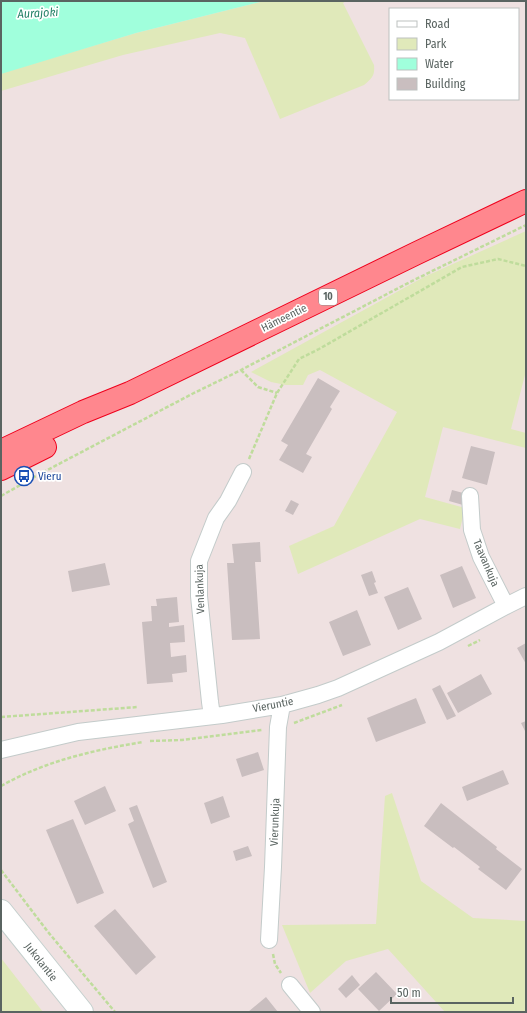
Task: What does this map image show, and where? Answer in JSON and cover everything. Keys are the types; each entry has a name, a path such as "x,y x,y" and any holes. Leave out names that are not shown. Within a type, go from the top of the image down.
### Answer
{"highway":[{"name":"Hämeentie","path":"1,451 83,412 130,393 526,201"},
{"name":"Hämeentie","path":"1,469 88,425 130,393"}],"street":[{"name":"Venlankuja","path":"212,716 199,596 199,561 216,518 228,501 244,472"},
{"name":"Taavankuja","path":"470,496 472,530 481,557 506,606"},
{"name":"Vieruntie","path":"1,750 78,732 212,716 282,705 318,695 338,688 439,642 526,596"},
{"name":"Vierunkuja","path":"269,940 274,859 278,727 282,705"},
{"name":"Jukolantie","path":"1,911 82,1012"},
{"path":"290,985 312,1012"}],"path":[{"path":"1,496 192,394 414,280 526,225"},
{"path":"244,472 277,393 299,359 462,267 498,259 526,266"},
{"path":"241,370 258,387 277,393"},
{"path":"1,717 138,707"},
{"path":"1,870 48,932 115,1012"},
{"path":"269,940 275,964 290,985"}],"green space":[{"path":"264,1 346,1 343,3 374,65 374,72 372,76 364,85 280,119 245,38 220,33 123,55 1,91 1,74 5,72 136,33"},
{"path":"526,231 526,371 511,429 526,433 526,448 443,427 425,497 465,508 460,529 420,519 298,574 289,546 334,526 397,412 320,370 308,375 303,385 286,385 271,382 251,372 424,277"},
{"path":"392,793 421,881 473,918 526,921 526,1012 445,1012 388,949 346,961 310,993 282,925 376,924 385,796"},
{"path":"1,958 43,1012 1,1012"}],"water":[{"name":"Aurajoki","path":"1,1 264,1 136,33 1,74"}],"building":[{"path":"318,378 340,391 330,407 332,409 306,454 312,457 303,473 279,460 288,445 281,441"},
{"path":"471,446 495,452 487,485 462,478"},
{"path":"452,490 467,494 463,505 449,501"},
{"path":"291,500 299,504 293,515 285,511"},
{"path":"260,542 261,562 255,562 260,639 232,640 227,563 234,563 232,544"},
{"path":"105,563 110,585 72,592 68,571"},
{"path":"462,566 476,598 453,608 440,575"},
{"path":"372,571 376,582 374,583 378,593 369,596 361,575"},
{"path":"408,587 422,619 398,630 384,597"},
{"path":"177,597 179,622 169,623 169,627 184,625 185,642 170,643 171,657 186,655 187,672 172,674 173,682 147,684 142,622 152,621 151,606 157,606 156,599"},
{"path":"357,610 371,645 343,656 329,622"},
{"path":"526,643 526,664 517,648"},
{"path":"481,674 492,694 458,713 447,693"},
{"path":"440,685 456,716 447,720 432,689"},
{"path":"416,698 426,723 376,742 367,718"},
{"path":"526,721 526,733 521,723"},
{"path":"258,752 264,770 242,777 236,759"},
{"path":"503,770 509,784 467,801 462,787"},
{"path":"105,786 116,811 85,825 74,801"},
{"path":"223,796 230,817 211,824 204,803"},
{"path":"441,803 497,847 496,849 522,869 506,890 478,869 480,867 424,826"},
{"path":"137,805 167,882 153,888 128,824 134,821 129,808"},
{"path":"73,819 104,893 77,904 46,830"},
{"path":"248,846 252,856 236,861 233,851"},
{"path":"115,909 156,957 136,975 94,926"},
{"path":"376,972 397,994 379,1011 358,989"},
{"path":"352,975 360,985 346,998 338,989"},
{"path":"266,997 278,1012 248,1012"}],"place":[{"name":"Vieru","path":"24,476"}]}
